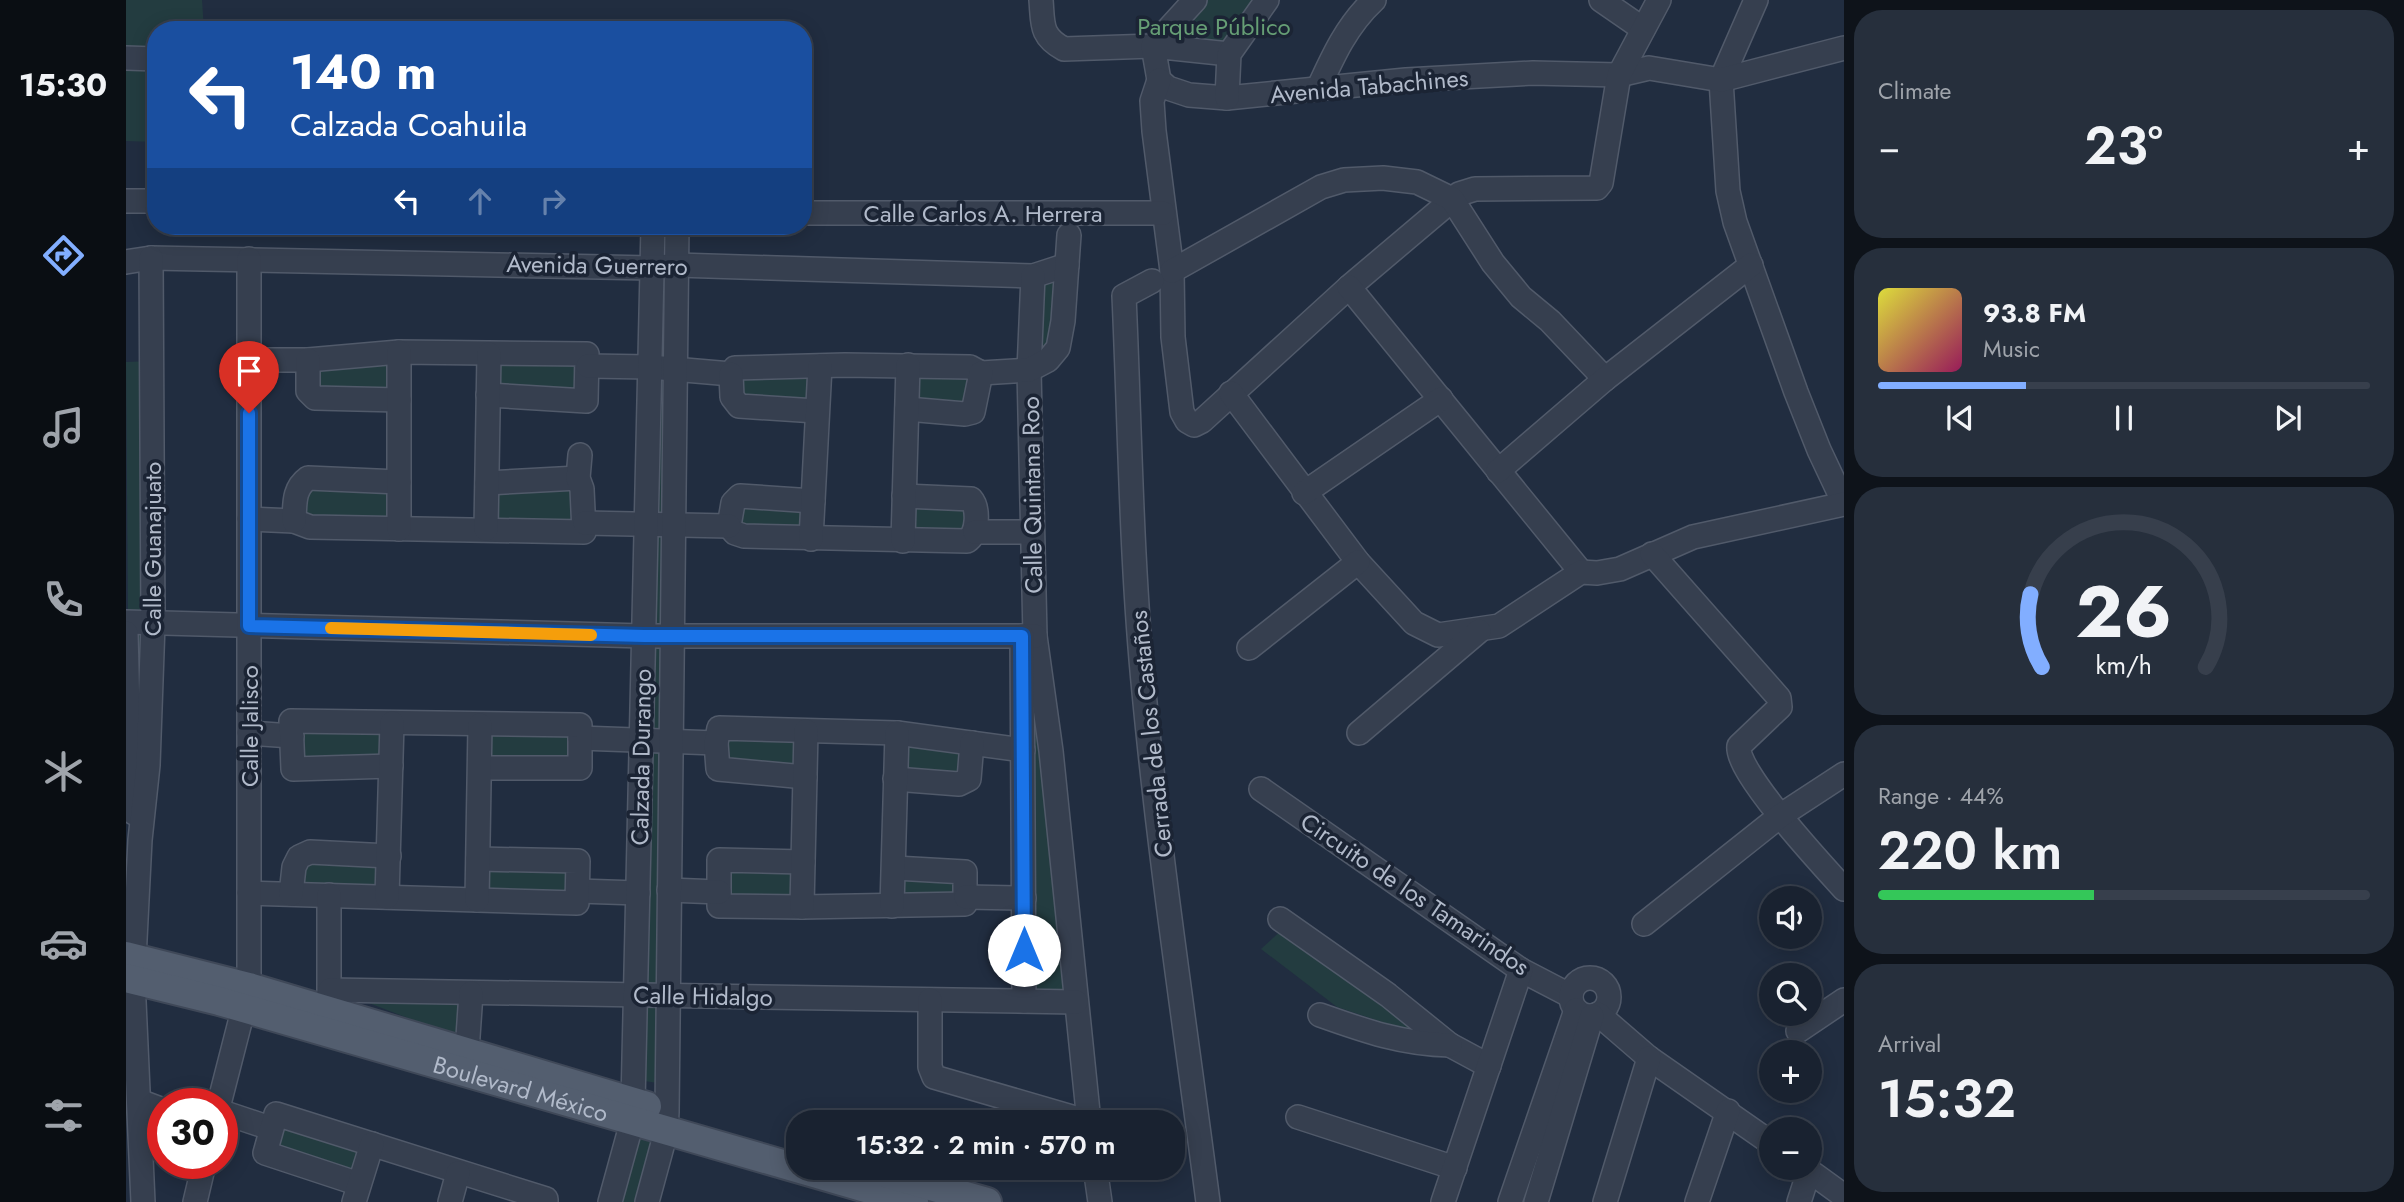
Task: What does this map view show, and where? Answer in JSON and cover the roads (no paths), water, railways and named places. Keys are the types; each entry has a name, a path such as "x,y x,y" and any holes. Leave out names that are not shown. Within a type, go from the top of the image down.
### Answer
{"main road":[{"name":"Boulevard México","path":"130,968 247,998 667,1122 914,1202"},
{"name":"Boulevard México","path":"247,998 329,1000 633,1112"},
{"name":"Boulevard México","path":"667,1122 786,1147"},
{"path":"909,1180 987,1202"}],"street":[{"path":"1041,0 1043,30 1052,42 1064,49 1153,46 1229,54"},
{"path":"1153,46 1195,0"},
{"path":"1227,98 1229,54 1267,0"},
{"path":"1318,89 1355,18 1374,0"},
{"path":"1601,0 1643,29"},
{"path":"1153,46 1159,80 1153,101 1163,213 1172,271 1172,337 1182,412 1186,421 1194,425 1202,421 1349,287 1465,190 1597,188 1601,183 1619,75 1659,0"},
{"path":"1231,393 1358,562 1414,622 1438,635 1499,626 1581,572 1597,573 1620,569 1693,537 1844,503 1796,392 1735,222 1727,191 1721,80 1756,0"},
{"path":"1721,80 1844,48"},
{"path":"126,58 147,59"},
{"name":"Avenida Tabachines","path":"1159,80 1176,92 1227,98 1406,80 1533,73 1619,75 1648,68 1721,80"},
{"path":"1172,271 1321,187 1344,180 1383,178 1417,182 1452,199 1493,263 1521,298 1550,321 1605,379"},
{"path":"126,201 147,201"},
{"name":"Calle Carlos A. Herrera","path":"812,213 1163,213"},
{"name":"Calzada Durango","path":"610,1202 633,1112 653,235"},
{"name":"Calzada Durango","path":"647,1202 667,1122 677,235"},
{"name":"Calle Quintana Roo","path":"1029,370 1048,360 1058,348 1069,235"},
{"name":"Avenida Guerrero","path":"126,262 151,258 652,268 677,265 1033,276 1067,265"},
{"name":"Calle Guanajuato","path":"143,1202 130,968 148,765 153,624 151,258"},
{"name":"Calle Jalisco","path":"223,1088 247,998 249,259"},
{"path":"1498,471 1605,379 1751,265"},
{"name":"Calle Quintana Roo","path":"1024,1001 1023,750 1032,532 1029,370 1033,276"},
{"name":"Cerrada de los Castaños","path":"1152,281 1124,296 1138,606 1160,838 1208,1202"},
{"path":"1349,287 1581,572"},
{"path":"249,360 308,360 399,352 587,354 586,401 488,395"},
{"path":"399,352 399,528"},
{"path":"486,529 489,354"},
{"path":"308,360 308,391 314,398 399,400"},
{"path":"903,541 908,365"},
{"path":"588,366 676,368 731,374"},
{"path":"816,411 739,406 732,397 731,374 735,369 820,366 970,367 981,373 1029,370"},
{"path":"811,539 820,366"},
{"path":"907,409 965,414 973,412 981,373"},
{"path":"1304,493 1441,399"},
{"path":"249,519 294,521 310,527 584,533 579,466 487,483"},
{"path":"294,521 295,496 299,484 308,478 399,482"},
{"path":"729,526 733,503 740,496 813,501"},
{"path":"584,523 729,526 735,533 744,536 811,539 967,541 972,538 975,532 975,504 971,499 904,496"},
{"path":"975,532 1032,532"},
{"path":"1651,554 1779,698 1780,707 1742,741 1737,749 1740,758 1780,816 1844,889"},
{"path":"1249,648 1358,562"},
{"path":"126,622 644,636 1029,636"},
{"path":"1359,733 1479,631"},
{"name":"Calle Guanajuato","path":"126,633 130,786 140,840"},
{"name":"Calle Quintana Roo","path":"1029,636 1051,751 1088,1110"},
{"path":"391,766 293,769 290,721 580,725 580,768 480,768"},
{"path":"387,897 392,723"},
{"path":"477,900 481,725"},
{"path":"805,777 718,769 716,743 719,728 897,733 1023,750"},
{"path":"802,907 806,731"},
{"path":"249,733 292,736"},
{"path":"892,906 897,733"},
{"path":"580,738 716,743"},
{"path":"895,779 960,784 967,782 972,743"},
{"path":"1644,924 1780,816 1844,774"},
{"name":"Circuito de los Tamarindos","path":"1261,789 1521,970 1584,1009 1759,1134"},
{"path":"291,894 294,867 299,857 310,852 389,856"},
{"path":"249,894 577,903 578,861 478,859"},
{"path":"803,862 719,860 719,906 965,904 965,872 895,868"},
{"path":"670,890 719,892"},
{"path":"578,891 638,893"},
{"path":"329,895 329,1000"},
{"path":"966,897 1024,898"},
{"path":"1280,919 1388,995 1450,1045 1489,1066"},
{"path":"1443,1202 1521,970"},
{"path":"467,1051 471,993"},
{"name":"Calle Hidalgo","path":"329,1000 471,993 1076,1002"},
{"path":"930,1000 930,1067 934,1077 1048,1110"},
{"path":"1798,1031 1844,1000"},
{"path":"1510,1202 1584,1009"},
{"path":"1536,1202 1584,1009"},
{"path":"1320,1015 1391,1039 1420,1045 1450,1045"},
{"path":"1605,1202 1649,1058"},
{"path":"139,1101 147,1104"},
{"path":"1697,1202 1728,1111"},
{"path":"372,1144 356,1193 265,1153 276,1114 372,1144 458,1172 546,1199 546,1202"},
{"path":"238,1117 270,1128"},
{"path":"1298,1117 1455,1168"},
{"path":"450,1202 458,1172"},
{"path":"195,1202 200,1179"},
{"path":"1097,1180 1100,1202"},
{"path":"1799,1202 1804,1180"},
{"path":"1822,1180 1844,1196"}],"park label":[{"name":"Parque Público","path":"1214,26"}]}
